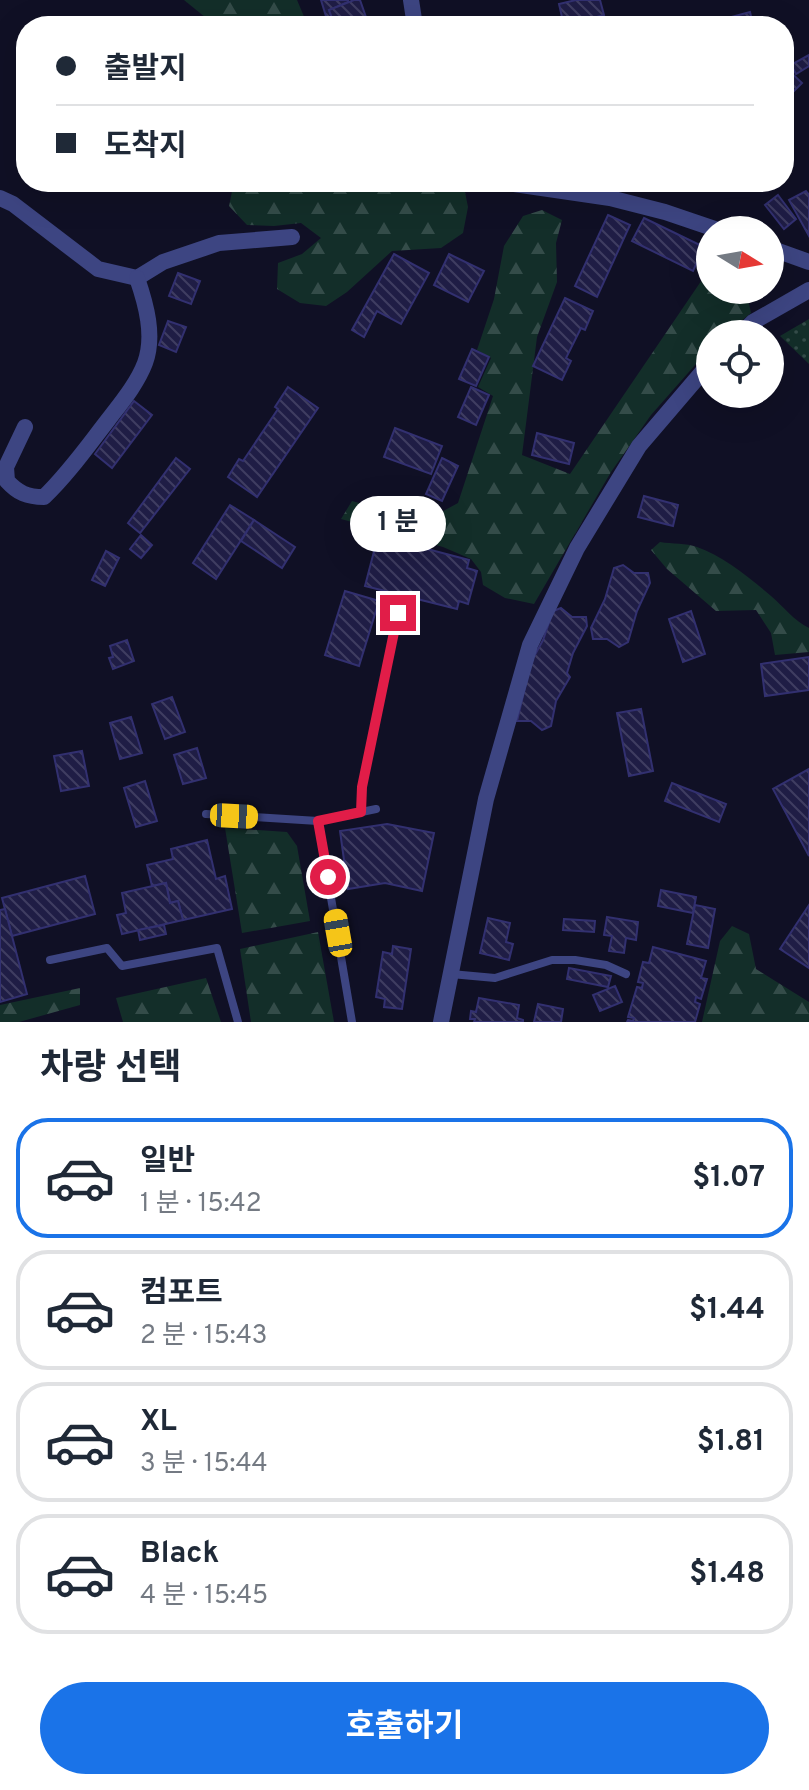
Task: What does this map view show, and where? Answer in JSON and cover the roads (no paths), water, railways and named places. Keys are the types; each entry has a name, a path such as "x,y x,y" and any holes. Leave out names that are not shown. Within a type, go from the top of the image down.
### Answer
{"street":[{"path":"569,192 610,198 696,223"},
{"path":"0,198 13,204 98,269 137,278 163,262 219,243 292,237"},
{"path":"784,253 809,262"},
{"path":"25,427 6,467 7,481 16,491 30,497 44,497 63,479 132,388 146,361 149,335 147,306 137,278"},
{"path":"756,320 809,290"},
{"path":"441,1022 486,799 530,645 577,548 639,446 696,379"}],"lane":[{"path":"361,812 362,787 398,613"},
{"path":"206,814 318,821 376,809"},
{"path":"318,821 352,1022"},
{"path":"50,960 107,948 122,966 217,948 238,1022"},
{"path":"451,974 495,978 552,960 606,965 626,974"}]}
